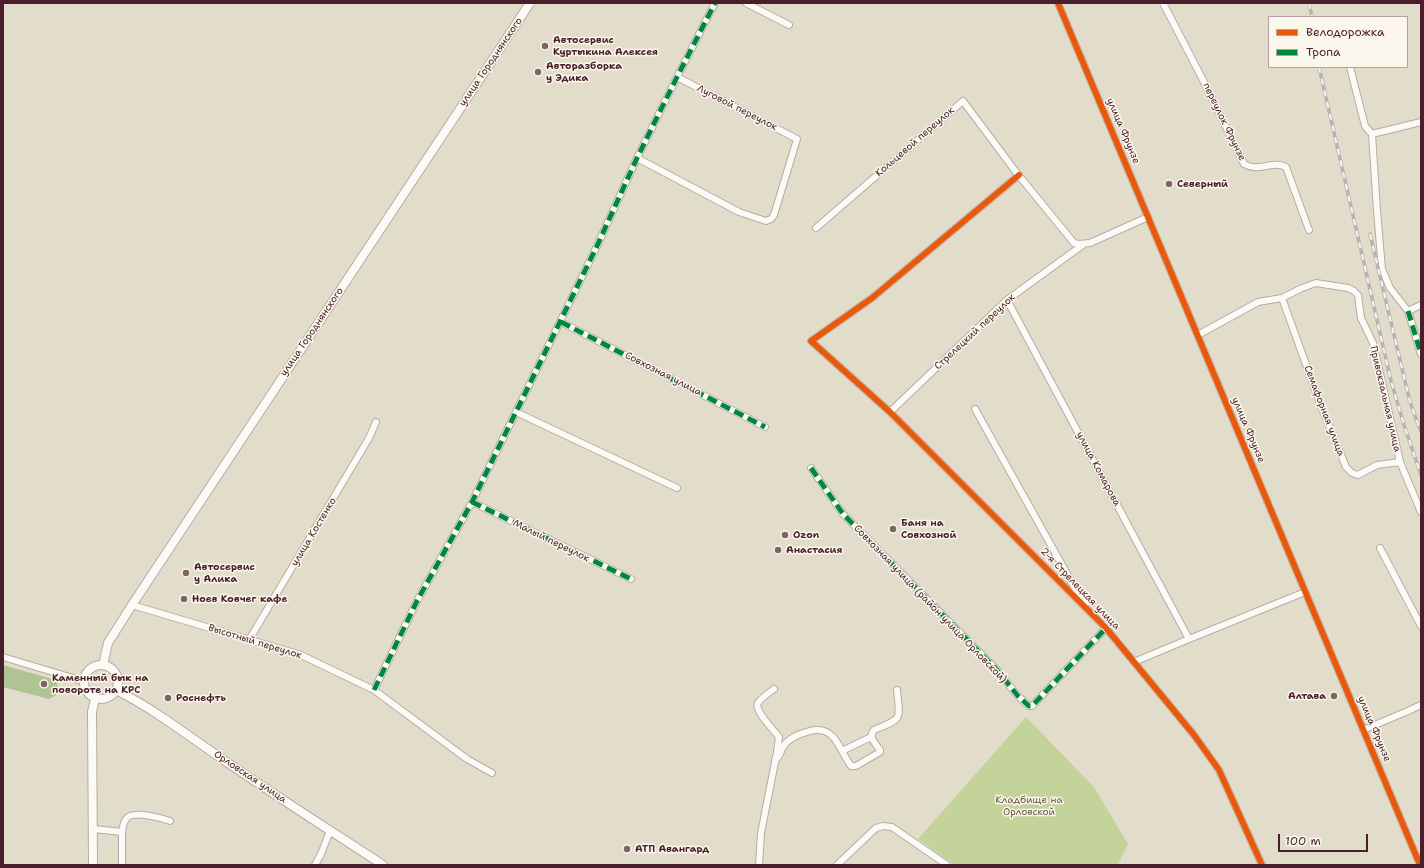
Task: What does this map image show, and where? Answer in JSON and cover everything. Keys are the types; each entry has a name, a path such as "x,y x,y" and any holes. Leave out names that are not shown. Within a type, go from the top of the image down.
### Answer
{"main road":[{"name":"улица Городнянского","path":"103,665 108,643 132,604 530,3"},
{"path":"103,665 110,667 117,676 118,682 116,690 111,696 106,699 95,699 85,690 83,681 85,674 89,669 94,666 103,665"},
{"name":"Орловская улица","path":"116,690 129,696 237,770 383,865"},
{"path":"93,865 92,712 95,699"}],"street":[{"path":"374,690 417,601 472,502 561,322 636,158 715,3"},
{"path":"746,3 789,25"},
{"name":"улица Фрунзе","path":"1058,3 1420,865"},
{"name":"переулок Фрунзе","path":"1163,3 1244,164 1250,168 1259,168 1277,164 1286,167 1310,230"},
{"path":"1350,68 1365,126 1372,134 1382,269 1390,288 1408,311 1421,354"},
{"name":"Луговой переулок","path":"636,158 739,212 766,221 771,220 774,215 797,139 676,77"},
{"name":"Кольцевой переулок","path":"816,228 963,101 1071,240 1076,244 1084,244"},
{"path":"1372,134 1421,122"},
{"name":"2-я Стрелецкая улица","path":"1019,175 872,298 811,341 890,412 1106,628"},
{"path":"1084,244 1090,243 1148,217"},
{"name":"Стрелецкий переулок","path":"890,412 1007,300 1084,244"},
{"name":"Привокзальная улица","path":"1282,298 1302,288 1316,284 1348,288 1358,295 1362,318 1373,343 1400,462 1421,512"},
{"path":"1198,336 1258,302 1282,298"},
{"name":"Семафорная улица","path":"1282,298 1321,406 1346,466 1352,474 1358,475 1377,466 1400,462"},
{"name":"улица Комарова","path":"1007,300 1189,639"},
{"path":"1408,311 1421,305"},
{"name":"Совхозная улица","path":"561,322 765,427"},
{"name":"2-я Стрелецкая улица","path":"975,409 1076,590 1194,735 1220,770 1262,865"},
{"path":"516,412 676,488"},
{"name":"улица Костенко","path":"250,640 369,438 376,422"},
{"name":"Совхозная улица (район улица Орловской)","path":"811,468 843,514 991,664 1018,696 1029,706 1032,706 1106,628"},
{"name":"Малый переулок","path":"472,502 631,579"},
{"path":"1380,548 1421,626"},
{"path":"1134,662 1305,592"},
{"name":"Высотный переулок","path":"132,604 300,655 374,690 467,759 492,773"},
{"path":"3,657 83,681"},
{"path":"774,689 759,702 757,709 779,737 788,741"},
{"path":"842,751 871,737 874,730 895,721 898,718 897,690"},
{"path":"1363,730 1408,712 1421,705"},
{"path":"776,760 779,757 784,745 788,741 807,732 824,730 835,739 852,767 880,752 871,737"},
{"path":"760,865 761,833 776,760 779,737"},
{"path":"122,865 122,832 126,818 136,815 153,816 170,822"},
{"path":"837,865 876,828 887,826 892,827 947,865"},
{"path":"93,829 122,832"},
{"path":"315,865 330,831"}],"green space":[{"path":"3,665 56,680 60,693 49,699 3,687"},
{"name":"Кладбище на Орловской","path":"1026,717 1094,787 1128,844 1118,865 955,865 918,839"}],"railway":[{"path":"1309,3 1312,16"},
{"path":"1319,68 1391,381 1421,475"},
{"path":"1370,234 1410,402 1421,432"}],"marked path":[{"path":"374,690 417,601 472,502 597,246 637,158 715,3"},
{"path":"1408,311 1421,354"},
{"path":"561,322 765,427"},
{"path":"811,468 843,514 997,670 1018,696 1029,706 1032,706 1106,628"},
{"path":"472,502 631,579"}],"cycle path":[{"path":"1058,3 1420,865"},
{"path":"1019,175 872,298 811,341 890,412 1106,628 1194,735 1219,770 1262,865"}],"place":[{"name":"Автосервис Куртыкина Алексея","path":"545,46"},
{"name":"Авторазборка у Эдика","path":"538,72"},
{"name":"Северный","path":"1169,184"},
{"name":"Баня на Совхозной","path":"893,529"},
{"name":"Ozon","path":"785,535"},
{"name":"Анастасия","path":"778,550"},
{"name":"Автосервис у Алика","path":"186,573"},
{"name":"Ноев Ковчег кафе","path":"184,599"},
{"name":"Каменный бык на повороте на КРС","path":"44,684"},
{"name":"Алтава","path":"1334,696"},
{"name":"Роснефть","path":"168,698"},
{"name":"АТП Авангард","path":"627,849"}]}
